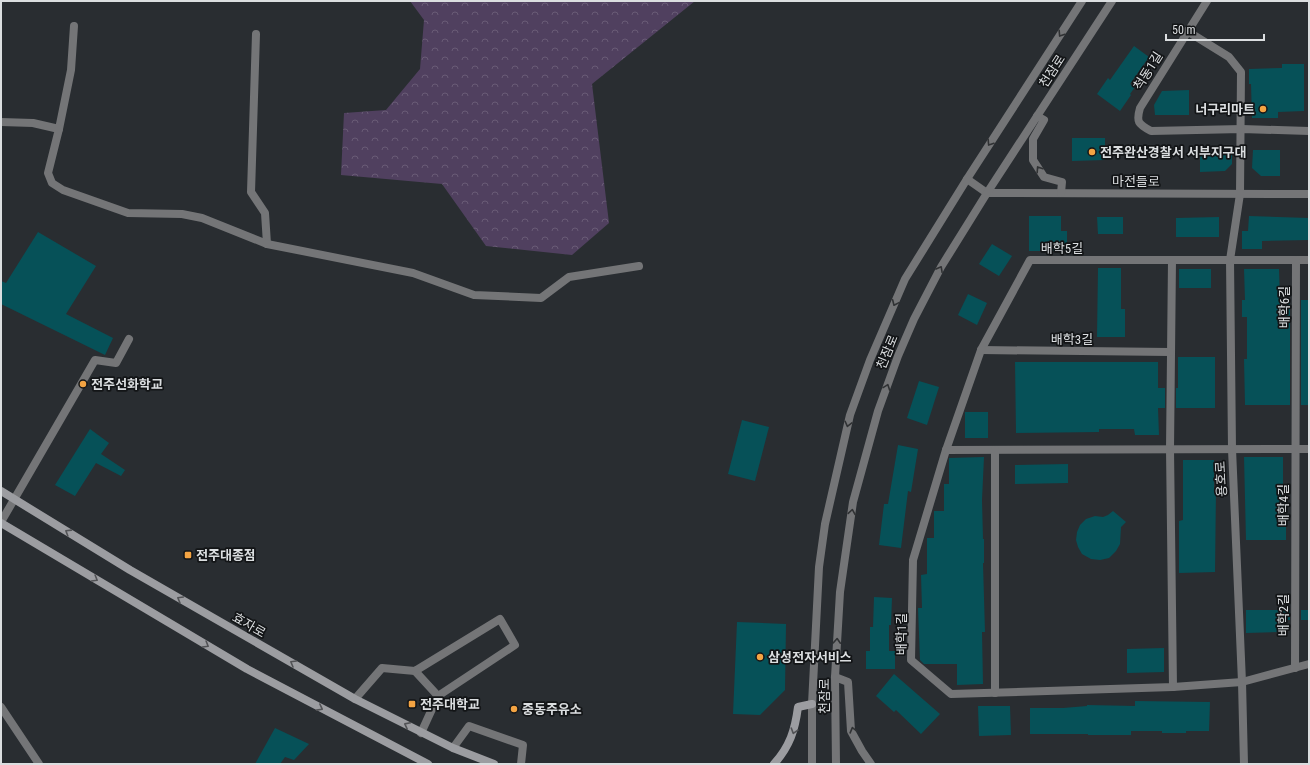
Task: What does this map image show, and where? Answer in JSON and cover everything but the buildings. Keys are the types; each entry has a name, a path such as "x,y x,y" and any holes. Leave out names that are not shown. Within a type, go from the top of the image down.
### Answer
{"main road":[{"name":"효자로","path":"1,491 130,570 355,699 453,748 494,764"},
{"path":"1,522 247,669 428,764"},
{"path":"774,764 791,739 796,724 798,707 812,704"}],"street":[{"name":"천잠로","path":"812,764 812,704 818,567 825,524 850,415 870,360 905,279 967,179 1082,1"},
{"name":"천잠로","path":"836,764 836,677 840,592 852,509 878,411 898,356 914,319 941,267 987,193 1112,1"},
{"name":"척동1길","path":"1207,1 1140,108 1137,117 1141,125 1151,131 1242,129 1309,131"},
{"path":"74,26 71,70 48,173 52,183 64,190 128,213 182,214 202,218 267,244 413,273 474,295 541,298 568,277 639,266"},
{"path":"1187,31 1229,57 1242,72 1242,129"},
{"path":"256,34 252,192 264,213 267,244"},
{"path":"1037,116 1044,120 1033,139 1033,160 1044,177 1062,182 1061,193"},
{"path":"1,122 33,123 59,129"},
{"name":"용호로","path":"1242,129 1240,194 1230,260 1232,449 1244,764"},
{"path":"967,179 987,193"},
{"name":"마전들로","path":"987,193 1309,194"},
{"name":"배학5길","path":"981,350 1030,260 1230,260"},
{"path":"1172,260 1170,449 1173,687"},
{"path":"1230,260 1309,260"},
{"name":"배학6길","path":"1296,260 1296,354"},
{"path":"1,522 95,360 116,363 129,339"},
{"path":"981,350 946,450 1309,448"},
{"name":"배학3길","path":"981,350 1170,352"},
{"name":"배학4길","path":"1295,561 1296,354"},
{"name":"배학1길","path":"946,450 913,560 911,660 951,694 1173,687 1242,682"},
{"path":"995,450 995,693"},
{"name":"배학2길","path":"1295,561 1295,668"},
{"path":"355,699 382,668 415,671 500,619 515,645 438,696 422,733"},
{"path":"1242,682 1309,664"},
{"path":"415,671 438,696"},
{"path":"836,677 848,682 851,731 871,764"},
{"path":"1,707 39,764"},
{"path":"453,748 469,726 523,745 520,764"}],"green space":[{"path":"410,1 695,1 592,84 609,223 572,255 486,246 442,184 341,175 344,113 386,110 420,69 424,20"}],"place":[{"name":"너구리마트","path":"1263,109"},
{"name":"전주완산경찰서 서부지구대","path":"1092,152"},
{"name":"전주선화학교","path":"83,384"},
{"name":"전주대종점","path":"188,555"},
{"name":"삼성전자서비스","path":"760,657"},
{"name":"전주대학교","path":"412,704"},
{"name":"중동주유소","path":"514,709"}]}
